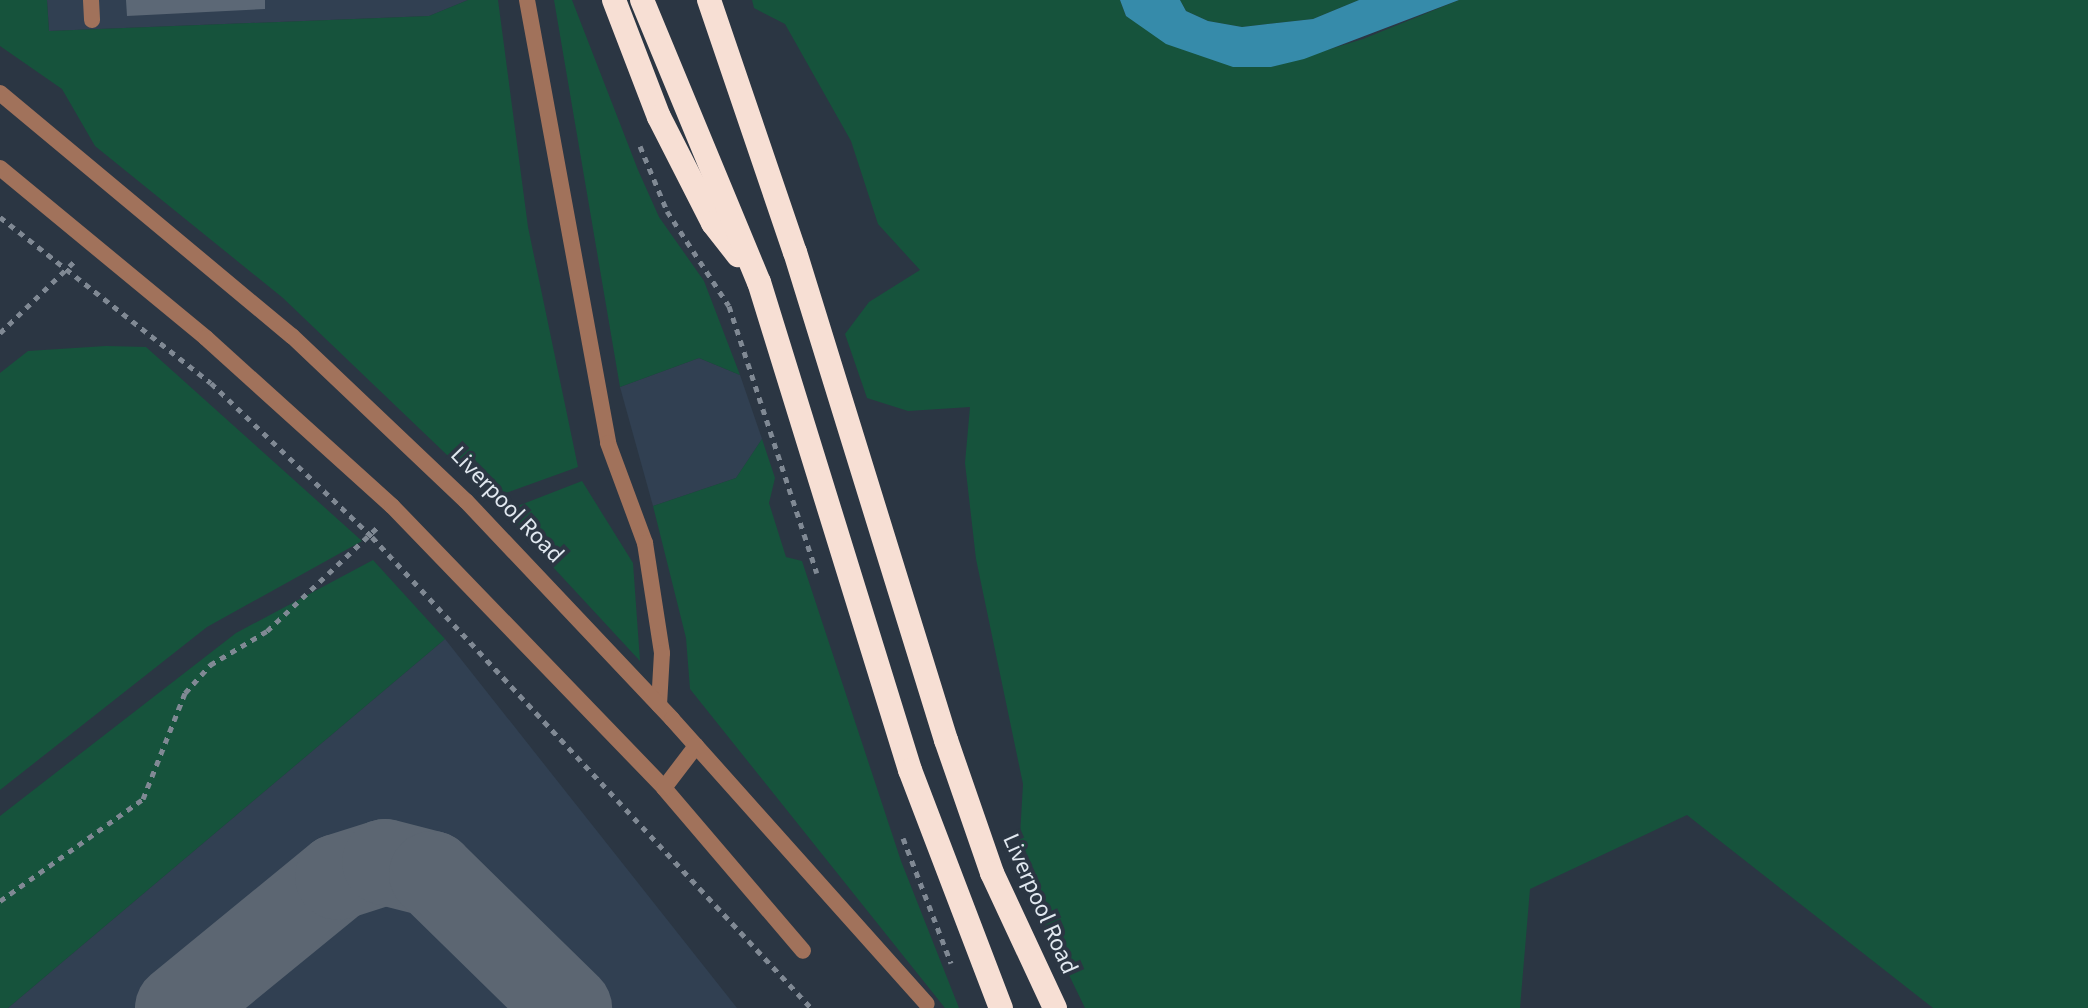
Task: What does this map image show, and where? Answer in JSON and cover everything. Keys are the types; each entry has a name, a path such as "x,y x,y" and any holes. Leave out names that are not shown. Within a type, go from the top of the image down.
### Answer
{"highway":[{"path":"614,0 659,117 713,223 759,282"},
{"name":"Liverpool Road","path":"709,0 795,252 946,740 992,873 1055,1008"},
{"path":"643,1 759,282 910,770 1001,1008"}],"lane":[{"path":"91,0 92,20"},
{"path":"527,0 608,443 645,543 662,653 659,705"},
{"name":"Liverpool Road","path":"0,93 368,405 466,501 659,705 927,1004"},
{"path":"0,168 206,338 392,506 664,788 803,951"},
{"path":"664,788 696,746"}],"path":[{"path":"637,139 667,211 729,306 820,583"},
{"path":"0,217 211,383 372,537 811,1008"},
{"path":"0,333 68,272 89,242"},
{"path":"0,901 143,799 185,693 210,665 267,631 372,537 392,506"},
{"path":"898,823 952,966"}],"shaded area":[{"path":"47,0 468,0 429,16 49,31"},
{"path":"699,358 740,375 762,439 736,478 653,506 620,387"},
{"path":"445,639 737,1008 8,1008"}],"green space":[{"path":"0,0 47,0 49,31 429,16 468,0 498,0 528,227 578,467 492,498 283,298 95,146 62,89 0,46"},
{"path":"554,0 572,0 659,217 704,281 740,375 699,358 620,387"},
{"path":"752,0 1120,0 1126,16 1271,67 1363,39 1459,0 2088,0 2088,1008 1933,1008 1687,815 1530,889 1520,1008 1085,1008 1018,870 1023,784 976,559 965,463 970,407 908,411 867,398 845,334 869,302 920,270 878,224 851,141 785,24 754,8"},
{"path":"1180,0 1359,0 1313,19 1242,27 1208,21 1186,11"},
{"path":"146,347 362,541 207,627 0,790 0,373 28,351"},
{"path":"762,439 775,478 769,503 786,557 802,561 901,861 959,1008 945,1008 690,689 686,638 653,506 736,478"},
{"path":"582,481 633,563 640,661 502,512"},
{"path":"373,560 445,639 8,1008 0,1008 0,816 236,633"}],"water":[{"path":"1120,0 1180,0 1186,11 1208,21 1242,27 1313,19 1359,0 1459,0 1304,59 1271,67 1233,67 1166,44 1126,16"}],"building":[{"path":"126,0 265,0 265,9 127,16"}],"taxiway":[{"path":"178,1008 338,877 385,862 432,874 569,1008"}]}
